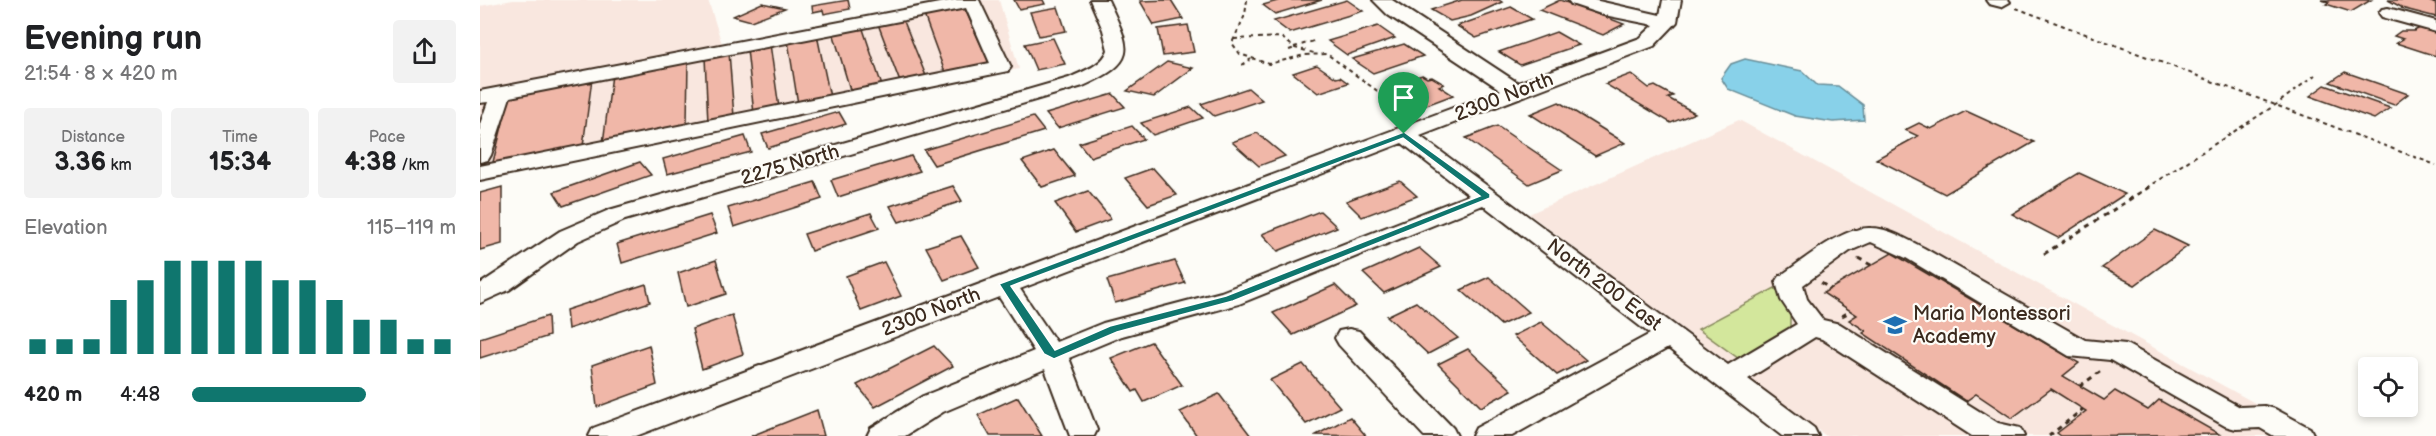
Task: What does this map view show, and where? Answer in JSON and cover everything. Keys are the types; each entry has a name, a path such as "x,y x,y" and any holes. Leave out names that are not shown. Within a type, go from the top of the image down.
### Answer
{"street":[{"name":"2275 North","path":"480,295 500,284 569,236 617,215 1076,82 1098,73 1113,63 1119,53 1118,44 1099,0"},
{"path":"1382,0 1394,11 1518,92"},
{"path":"1577,0 1670,11"},
{"path":"480,155 490,95 972,2 1001,67 480,173"},
{"name":"2300 North","path":"604,436 1647,42 1670,11"},
{"path":"2388,13 2436,27"},
{"name":"North 200 East","path":"1404,134 1803,436"},
{"path":"882,436 933,404 1113,329 1230,298 1486,196"},
{"path":"1814,328 1794,300 1789,282 1848,242 1868,235 1890,241 1915,253 2079,349 2116,351 2236,418 2264,417 2299,436"},
{"path":"1004,284 1048,351 1054,355 1082,430"},
{"path":"1727,378 1799,333 1814,328 1830,331 1991,433 2006,436"},
{"path":"1487,436 1670,335"},
{"path":"1349,338 1442,436"}],"path":[{"path":"1247,0 1232,46 1251,59 1271,65 1314,53"},
{"path":"1998,1 2436,165"},
{"path":"1240,25 1246,25"},
{"path":"1234,39 1281,37 1295,47 1331,56 1391,101 1429,113"},
{"path":"1289,50 1314,40"},
{"path":"1242,64 1251,59"},
{"path":"2044,254 2277,104 2315,75"},
{"path":"1858,258 1871,265"},
{"path":"1817,280 1831,289"},
{"path":"2080,386 2101,371"},
{"path":"2049,436 2083,409"}],"shaded area":[{"path":"513,0 708,0 722,44 950,0 999,0 1019,69 480,181 480,6"},
{"name":"Maria Montessori Academy","path":"1739,120 2315,436 1826,436 1529,214"}],"green space":[{"path":"1775,288 1790,314 1790,329 1738,358 1698,329"}],"water":[{"path":"1745,59 1802,71 1817,85 1838,86 1863,105 1864,120 1833,122 1795,116 1728,89 1721,78 1731,64"}],"building":[{"path":"848,0 850,9 824,14 823,10 813,12 812,6"},
{"path":"1014,0 1043,0 1045,4 1019,9"},
{"path":"1171,0 1183,19 1154,25 1140,1"},
{"path":"1281,0 1322,0 1275,14 1263,5"},
{"path":"1347,0 1363,11 1290,33 1274,21"},
{"path":"1462,0 1499,0 1502,2 1471,16 1450,21 1431,10"},
{"path":"1560,0 1624,24 1603,35 1539,10"},
{"path":"2321,0 2371,0 2351,12 2326,4 2329,2"},
{"path":"2388,0 2426,0 2436,4 2436,17 2401,8 2403,8"},
{"path":"762,3 785,8 751,21 733,16"},
{"path":"964,7 990,65 946,75 924,15"},
{"path":"1058,7 1066,31 1039,36 1030,12"},
{"path":"1511,7 1532,19 1476,38 1457,26"},
{"path":"903,19 926,76 900,82 878,24"},
{"path":"1188,25 1194,52 1163,56 1158,29"},
{"path":"862,26 882,86 851,93 833,32"},
{"path":"1378,26 1395,38 1347,55 1328,41"},
{"path":"2420,28 2436,33 2436,56 2396,43 2403,39 2394,36 2401,31 2414,31"},
{"path":"1556,32 1579,45 1520,65 1499,52"},
{"path":"817,35 830,97 798,104 788,41"},
{"path":"1053,38 1065,64 1036,70 1025,44"},
{"path":"770,44 779,108 754,114 747,49"},
{"path":"1404,44 1423,56 1373,73 1352,59"},
{"path":"729,52 734,117 708,123 705,57"},
{"path":"688,60 687,124 603,143 612,75"},
{"path":"1167,62 1193,68 1154,97 1127,91"},
{"path":"1317,65 1348,83 1318,93 1293,73"},
{"path":"2345,72 2408,94 2394,105 2330,82"},
{"path":"1631,74 1649,88 1655,86 1673,96 1668,98 1695,113 1671,123 1605,84"},
{"path":"1422,75 1427,78 1432,77 1444,84 1439,86 1453,95 1424,106 1390,86"},
{"path":"592,79 583,146 492,166 510,95"},
{"path":"2325,85 2390,108 2374,119 2310,96"},
{"path":"1248,88 1262,100 1214,116 1201,104"},
{"path":"1113,94 1125,107 1058,128 1046,114"},
{"path":"1559,102 1625,143 1595,156 1530,114"},
{"path":"1191,107 1203,118 1153,135 1141,123"},
{"path":"1966,111 2034,142 1945,194 1876,159 1918,136 1905,130 1919,123 1931,129"},
{"path":"839,112 846,124 768,148 762,134"},
{"path":"1033,117 1044,131 934,165 924,150"},
{"path":"1132,126 1144,139 1090,157 1079,143"},
{"path":"1497,126 1562,170 1529,184 1466,138"},
{"path":"1257,133 1285,156 1259,166 1232,142"},
{"path":"745,136 751,152 667,174 663,159"},
{"path":"1054,150 1075,176 1042,187 1022,161"},
{"path":"911,156 920,171 838,197 831,180"},
{"path":"640,162 651,175 563,206 554,192"},
{"path":"1153,168 1177,195 1148,205 1125,178"},
{"path":"2079,173 2125,194 2058,238 2012,214"},
{"path":"1400,181 1417,196 1362,217 1346,201"},
{"path":"815,182 822,199 734,227 728,208"},
{"path":"953,186 962,201 899,222 890,206"},
{"path":"502,187 502,244 480,250 480,193"},
{"path":"1088,191 1111,219 1076,232 1055,203"},
{"path":"1320,211 1337,227 1278,251 1262,234"},
{"path":"871,213 879,228 811,251 804,234"},
{"path":"710,215 717,233 622,263 617,244"},
{"path":"2155,230 2188,246 2135,285 2102,268"},
{"path":"961,236 979,267 944,280 926,247"},
{"path":"1419,248 1441,267 1384,293 1363,273"},
{"name":"Maria Montessori Academy","path":"1892,253 2079,363 2063,376 2104,400 2115,391 2148,410 2159,400 2219,434 2061,436 2057,433 2086,411 2051,389 2012,418 1976,394 1966,401 1863,333 1866,331 1849,320 1857,315 1823,293"},
{"path":"716,260 726,294 686,307 678,273"},
{"path":"1175,261 1185,283 1115,303 1107,280"},
{"path":"884,262 901,296 861,311 846,276"},
{"path":"1489,277 1529,312 1501,325 1461,290"},
{"path":"646,284 650,302 568,329 566,310"},
{"path":"1335,285 1356,306 1293,335 1273,313"},
{"path":"1416,302 1458,338 1428,354 1387,316"},
{"path":"732,315 743,354 702,369 692,329"},
{"path":"548,316 549,336 480,358 480,338"},
{"path":"1541,322 1586,360 1557,375 1513,336"},
{"path":"1151,342 1182,385 1144,402 1137,390 1133,392 1111,358"},
{"path":"649,345 657,385 597,407 592,365"},
{"path":"934,346 953,366 875,407 857,385"},
{"path":"1468,349 1512,390 1481,407 1438,364"},
{"path":"1303,364 1340,407 1306,424 1270,380"},
{"path":"1219,394 1251,436 1197,436 1180,412"},
{"path":"1018,397 1042,436 990,436 978,415"},
{"path":"817,410 824,436 751,436"},
{"path":"1350,417 1366,436 1316,435"}],"place":[{"name":"Maria Montessori Academy","path":"1895,325"}],"route":[{"path":"1404,134 1486,196 1230,298 1156,315 1113,329 1054,355 1048,351 1004,284 1236,198 1404,134"}]}
